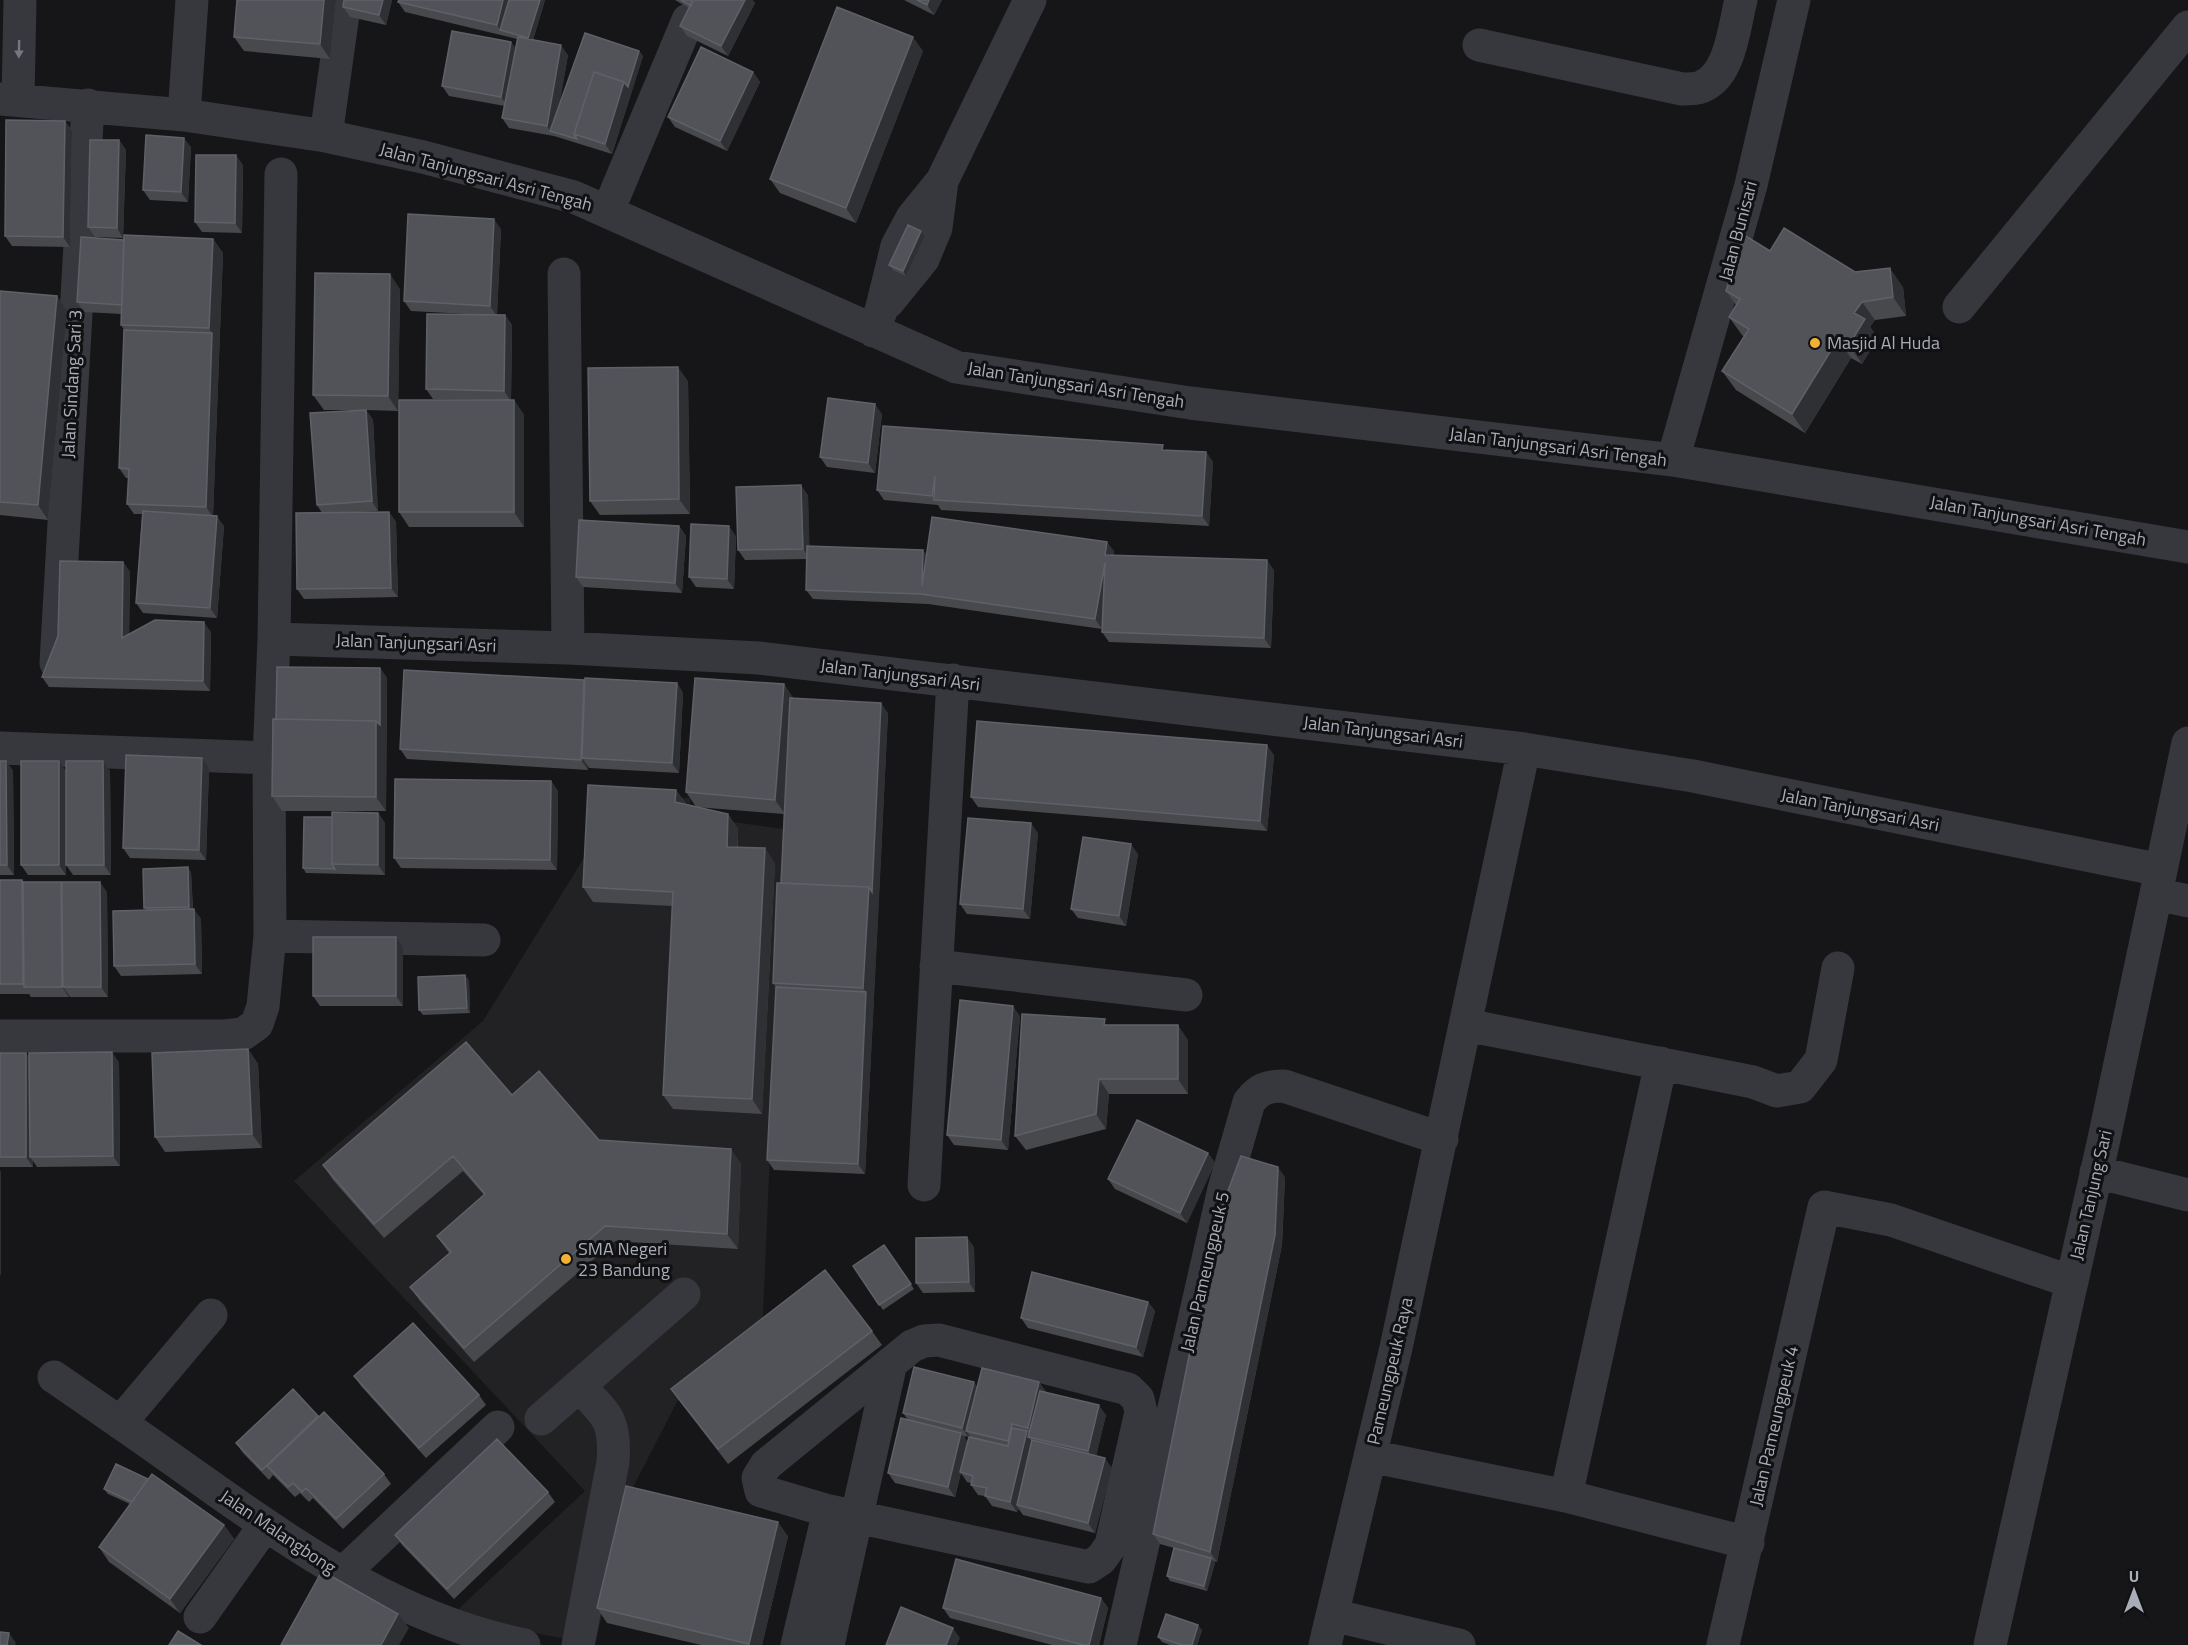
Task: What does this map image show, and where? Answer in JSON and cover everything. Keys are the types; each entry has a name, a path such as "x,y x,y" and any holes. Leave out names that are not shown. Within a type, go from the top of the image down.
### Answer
{"street":[{"path":"9,99 20,0"},
{"path":"184,115 192,0"},
{"path":"327,128 345,0"},
{"path":"877,321 897,246 912,218 942,181 1030,0"},
{"path":"1479,45 1682,89 1701,87 1715,78 1725,63 1741,0"},
{"name":"Jalan Bunisari","path":"1673,460 1751,185 1794,0"},
{"path":"608,211 688,20"},
{"path":"1959,307 2188,27"},
{"name":"Jalan Tanjungsari Asri Tengah","path":"9,99 327,128 423,157 564,194 877,321 956,367 1190,403 1673,460 2188,547"},
{"name":"Jalan Sindang Sari 3","path":"56,663 88,105"},
{"path":"0,1036 224,1036 243,1034 257,1024 263,1006 270,936 269,758 274,639 281,174"},
{"path":"564,274 568,648"},
{"name":"Jalan Tanjungsari Asri","path":"274,639 568,648 759,658 1524,749 1693,776 2158,882 2188,902"},
{"path":"924,1185 953,680"},
{"name":"Jalan Tanjung Sari","path":"1990,1645 2072,1282 2188,744"},
{"path":"0,748 269,758"},
{"path":"1524,749 1466,1025 1753,1082 1777,1091 1800,1087 1821,1060 1838,968"},
{"path":"270,936 484,940"},
{"path":"936,966 1186,995"},
{"name":"Pameungpeuk Raya","path":"1328,1630 1370,1455 1466,1025"},
{"path":"1566,1496 1661,1063"},
{"name":"Jalan Pameungpeuk 5","path":"1120,1645 1224,1189 1249,1102 1258,1091 1272,1086 1284,1086 1442,1139"},
{"path":"2096,1172 2188,1195"},
{"name":"Jalan Pameungpeuk 4","path":"1723,1645 1824,1207 1891,1220 2072,1282"},
{"path":"541,1419 684,1294"},
{"path":"120,1423 211,1315"},
{"path":"939,1340 1128,1389 1138,1399 1141,1412 1111,1545 1101,1559 1089,1567 844,1514 761,1491 758,1478 766,1465 912,1346 924,1341 939,1340"},
{"path":"797,1645 844,1514 891,1363"},
{"name":"Jalan Malangbong","path":"54,1377 265,1525 341,1575 428,1617 480,1636 524,1645"},
{"path":"578,1645 613,1462 615,1436 607,1415 579,1386"},
{"path":"341,1575 498,1427"},
{"path":"1370,1455 1566,1496 1748,1543"},
{"path":"828,1645 844,1514"},
{"path":"200,1617 265,1525"},
{"path":"1328,1630 1459,1645"}],"shaded area":[{"name":"SMA Negeri 23 Bandung","path":"590,791 690,798 691,816 784,829 762,1337 677,1402 630,1493 595,1645 485,1623 454,1613 585,1491 294,1181 483,1021 587,853"}],"building":[{"path":"237,0 324,0 320,44 234,37"},
{"path":"344,0 383,0 379,15 343,7"},
{"path":"399,0 503,0 497,25 398,2"},
{"path":"509,0 540,0 528,38 500,30"},
{"path":"681,0 693,0 691,6"},
{"path":"693,0 745,0 721,46 680,26"},
{"path":"917,0 929,0 927,5"},
{"path":"837,7 913,37 846,208 770,179"},
{"path":"452,31 511,42 501,97 442,86"},
{"path":"585,33 639,51 628,87 624,82 594,72 574,134 577,139 550,131"},
{"path":"518,37 561,45 547,126 502,118"},
{"path":"701,47 753,72 720,141 668,117"},
{"path":"594,72 624,82 605,144 574,134"},
{"path":"6,120 65,121 63,237 5,236"},
{"path":"146,135 184,138 181,192 143,190"},
{"path":"90,140 119,140 117,228 88,227"},
{"path":"196,155 236,155 235,223 195,222"},
{"path":"408,214 494,219 490,306 404,301"},
{"path":"908,225 921,231 903,271 889,265"},
{"name":"Masjid Al Huda","path":"1784,228 1855,272 1890,268 1893,297 1862,302 1854,313 1865,319 1849,345 1838,339 1792,414 1722,371 1749,329 1729,317 1740,299 1726,291 1744,235 1770,251"},
{"path":"124,235 213,239 209,328 121,325"},
{"path":"81,237 124,240 122,305 77,302"},
{"path":"315,273 390,274 388,396 313,395"},
{"path":"0,291 57,296 38,505 0,502"},
{"path":"427,314 505,315 504,391 426,389"},
{"path":"124,330 212,333 206,507 127,504 129,469 119,468"},
{"path":"678,367 679,499 590,501 588,368"},
{"path":"828,398 875,404 868,463 820,457"},
{"path":"399,400 514,400 514,512 399,512"},
{"path":"366,410 372,501 317,505 310,413"},
{"path":"883,426 1163,445 1162,450 1206,452 1202,516 934,500 935,476 932,496 877,490"},
{"path":"801,485 803,549 738,550 736,487"},
{"path":"143,511 217,516 210,608 136,603"},
{"path":"389,512 391,588 297,589 296,513"},
{"path":"932,517 1107,542 1105,555 1267,560 1264,638 1102,632 1105,563 1095,619 921,594 806,590 807,546 923,550 922,586"},
{"path":"579,520 679,526 675,583 576,577"},
{"path":"691,524 729,526 727,579 689,577"},
{"path":"60,561 123,562 122,638 155,620 204,622 203,681 42,677 58,636"},
{"path":"277,667 380,668 380,725 376,721 276,719"},
{"path":"404,670 584,680 581,760 400,749"},
{"path":"585,678 677,683 672,763 582,758"},
{"path":"695,678 784,684 775,800 686,792"},
{"path":"790,698 881,703 872,892 869,887 781,883"},
{"path":"273,719 376,721 376,797 272,796"},
{"path":"977,721 1267,745 1260,821 971,797"},
{"path":"126,755 202,758 199,850 123,848"},
{"path":"0,761 6,761 7,865 0,865"},
{"path":"21,761 59,761 59,865 21,865"},
{"path":"66,761 103,761 104,865 66,865"},
{"path":"395,779 551,781 550,860 394,858"},
{"path":"588,785 676,790 675,802 728,814 727,847 765,848 752,1099 663,1095 673,892 583,887"},
{"path":"332,812 378,813 378,865 332,864"},
{"path":"304,817 332,817 332,864 335,869 303,868"},
{"path":"968,818 1031,823 1023,909 960,904"},
{"path":"1083,837 1131,844 1119,916 1071,909"},
{"path":"188,867 189,907 144,908 143,869"},
{"path":"0,880 22,880 23,984 0,984"},
{"path":"23,882 61,882 62,987 24,987"},
{"path":"62,882 100,882 101,987 63,987"},
{"path":"777,883 869,887 863,988 773,983"},
{"path":"194,909 195,964 114,966 113,911"},
{"path":"313,937 396,937 396,996 313,996"},
{"path":"465,975 467,1008 419,1010 418,977"},
{"path":"776,987 866,992 858,1164 767,1160"},
{"path":"960,1000 1013,1006 1001,1140 947,1135"},
{"path":"1022,1014 1105,1019 1104,1025 1178,1025 1178,1079 1099,1079 1096,1114 1015,1136"},
{"path":"466,1042 512,1095 539,1071 599,1140 731,1149 727,1234 605,1226 464,1348 410,1287 451,1252 437,1236 485,1194 453,1156 374,1224 323,1165"},
{"path":"248,1049 252,1134 155,1137 152,1053"},
{"path":"112,1052 113,1156 30,1157 29,1053"},
{"path":"0,1053 26,1053 26,1157 0,1157"},
{"path":"1137,1120 1208,1153 1180,1213 1108,1179"},
{"path":"1241,1156 1278,1167 1275,1235 1210,1552 1153,1534 1216,1223"},
{"path":"967,1237 969,1282 916,1283 916,1238"},
{"path":"884,1245 911,1284 879,1305 853,1266"},
{"path":"825,1270 872,1331 718,1449 671,1389"},
{"path":"1032,1272 1148,1302 1136,1347 1021,1318"},
{"path":"413,1323 479,1395 419,1448 354,1376"},
{"path":"914,1367 974,1382 962,1428 903,1413"},
{"path":"982,1368 1039,1382 1028,1428 1012,1424 1008,1441 966,1431"},
{"path":"293,1389 318,1416 262,1470 236,1443"},
{"path":"1040,1391 1099,1405 1088,1451 1028,1437"},
{"path":"324,1412 384,1474 336,1519 306,1488 302,1492 293,1483 288,1487 267,1466"},
{"path":"901,1418 961,1433 948,1487 888,1473"},
{"path":"1012,1428 1027,1431 1010,1502 985,1496 987,1488 971,1485 973,1476 960,1472 969,1437 1008,1446"},
{"path":"497,1439 548,1492 447,1589 395,1535"},
{"path":"1032,1440 1105,1458 1088,1523 1017,1505"},
{"path":"116,1464 148,1479 132,1502 104,1489"},
{"path":"152,1474 224,1525 170,1599 99,1547"},
{"path":"626,1486 778,1522 749,1644 597,1608"},
{"path":"1174,1548 1211,1558 1204,1586 1167,1576"},
{"path":"956,1559 1101,1598 1089,1645 943,1608"},
{"path":"322,1571 398,1614 381,1645 281,1645"},
{"path":"901,1607 953,1628 946,1645 886,1645"},
{"path":"1166,1614 1198,1625 1192,1645 1182,1645 1158,1637"},
{"path":"178,1631 201,1645 169,1645"},
{"path":"0,1632 9,1633 7,1645 0,1645"}],"place":[{"name":"Masjid Al Huda","path":"1815,343"},
{"name":"SMA Negeri 23 Bandung","path":"566,1259"}]}
